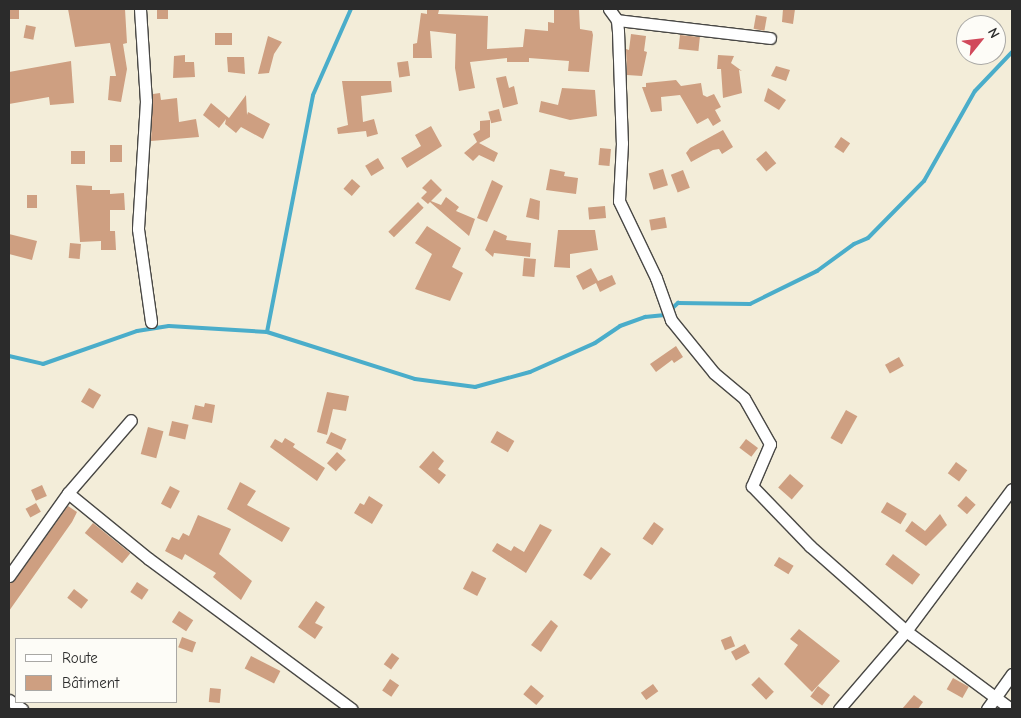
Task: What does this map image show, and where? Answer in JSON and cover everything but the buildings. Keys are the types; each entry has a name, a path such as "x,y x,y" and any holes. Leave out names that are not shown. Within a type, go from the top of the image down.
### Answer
{"street":[{"path":"140,9 146,101 138,229 151,322"},
{"path":"609,9 617,20 622,143 619,201 656,278 671,320 714,373 744,398 770,444 752,486 810,546 906,631 1011,709"},
{"path":"617,20 770,38"},
{"path":"9,576 68,493 131,420"},
{"path":"839,709 906,631 1012,489"},
{"path":"68,493 149,560 352,709"},
{"path":"987,709 1012,674"},
{"path":"9,700 22,709"}],"waterway":[{"path":"267,332 313,95 351,9"},
{"path":"9,356 43,364 137,331 169,326 267,332 415,379 475,387 530,372 595,343 620,326 645,317 665,315 678,303 750,304 817,271 854,244 868,238 924,181 975,91 1012,52"}]}
